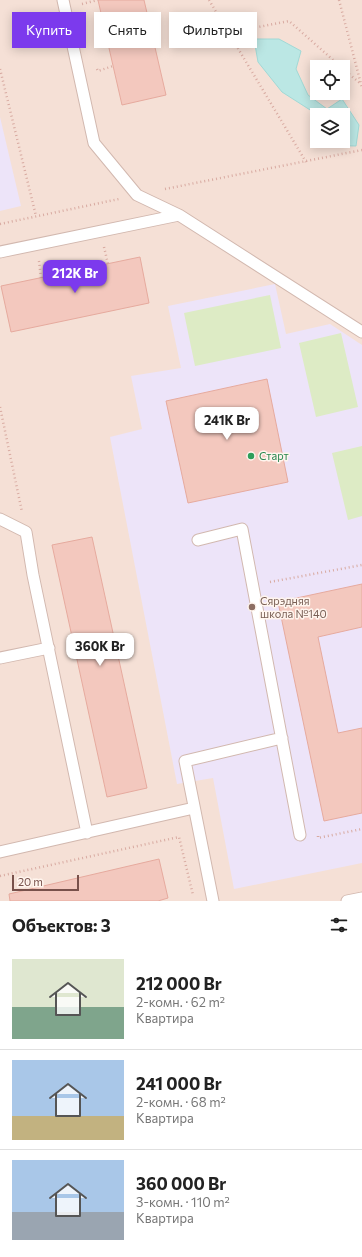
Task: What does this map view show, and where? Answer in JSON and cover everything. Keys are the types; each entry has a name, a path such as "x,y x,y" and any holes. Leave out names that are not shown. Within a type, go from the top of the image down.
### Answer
{"lane":[{"path":"63,0 94,143 137,195 179,215 362,332"},
{"path":"0,252 179,215"},
{"path":"0,519 26,532 33,575 88,833"},
{"path":"198,540 242,529 300,835"},
{"path":"0,658 49,648"},
{"path":"213,901 185,761 282,738"},
{"path":"0,852 194,808"},
{"path":"348,901 362,898"}],"path":[{"path":"83,11 81,2 98,0"},
{"path":"209,0 216,12"},
{"path":"339,0 362,86"},
{"path":"257,27 289,21 333,60"},
{"path":"237,48 306,162"},
{"path":"96,64 98,71 113,66"},
{"path":"0,69 36,216"},
{"path":"350,75 362,86"},
{"path":"0,224 362,150"},
{"path":"104,246 108,264"},
{"path":"38,259 41,278"},
{"path":"0,407 18,488"},
{"path":"265,583 362,565"},
{"path":"316,831 318,838 362,829"},
{"path":"0,876 179,837 194,901"}],"shaded area":[{"path":"0,0 362,0 362,901 0,901"},
{"path":"0,117 21,206 0,211"},
{"name":"Сярэдняя школа №140","path":"275,284 286,334 330,324 362,345 362,863 234,889 213,778 177,784 110,437 142,429 131,376 181,368 168,306"}],"green space":[{"path":"270,295 281,348 195,366 184,313"},
{"path":"341,333 358,407 316,417 299,343"},
{"path":"362,446 362,516 348,520 332,453"}],"water":[{"path":"257,39 279,39 301,51 296,69 310,96 310,100 315,100 326,108 310,108 310,110 282,92 258,62 256,48 257,48"},
{"path":"340,100 343,100 348,108 328,108"},
{"path":"350,111 359,125 356,146 350,146"}],"building":[{"path":"98,0 144,0 147,12 101,12"},
{"path":"109,48 155,48 166,95 122,105"},
{"path":"140,257 149,303 11,332 1,286"},
{"path":"267,379 288,482 188,503 166,401"},
{"path":"92,537 147,788 107,797 52,545"},
{"path":"362,584 362,627 318,637 338,733 362,728 362,813 324,821 278,602"},
{"path":"159,859 168,898 158,901 10,901 9,894"}],"place":[{"name":"Старт","path":"251,456"},
{"name":"Сярэдняя школа №140","path":"252,607"}]}
